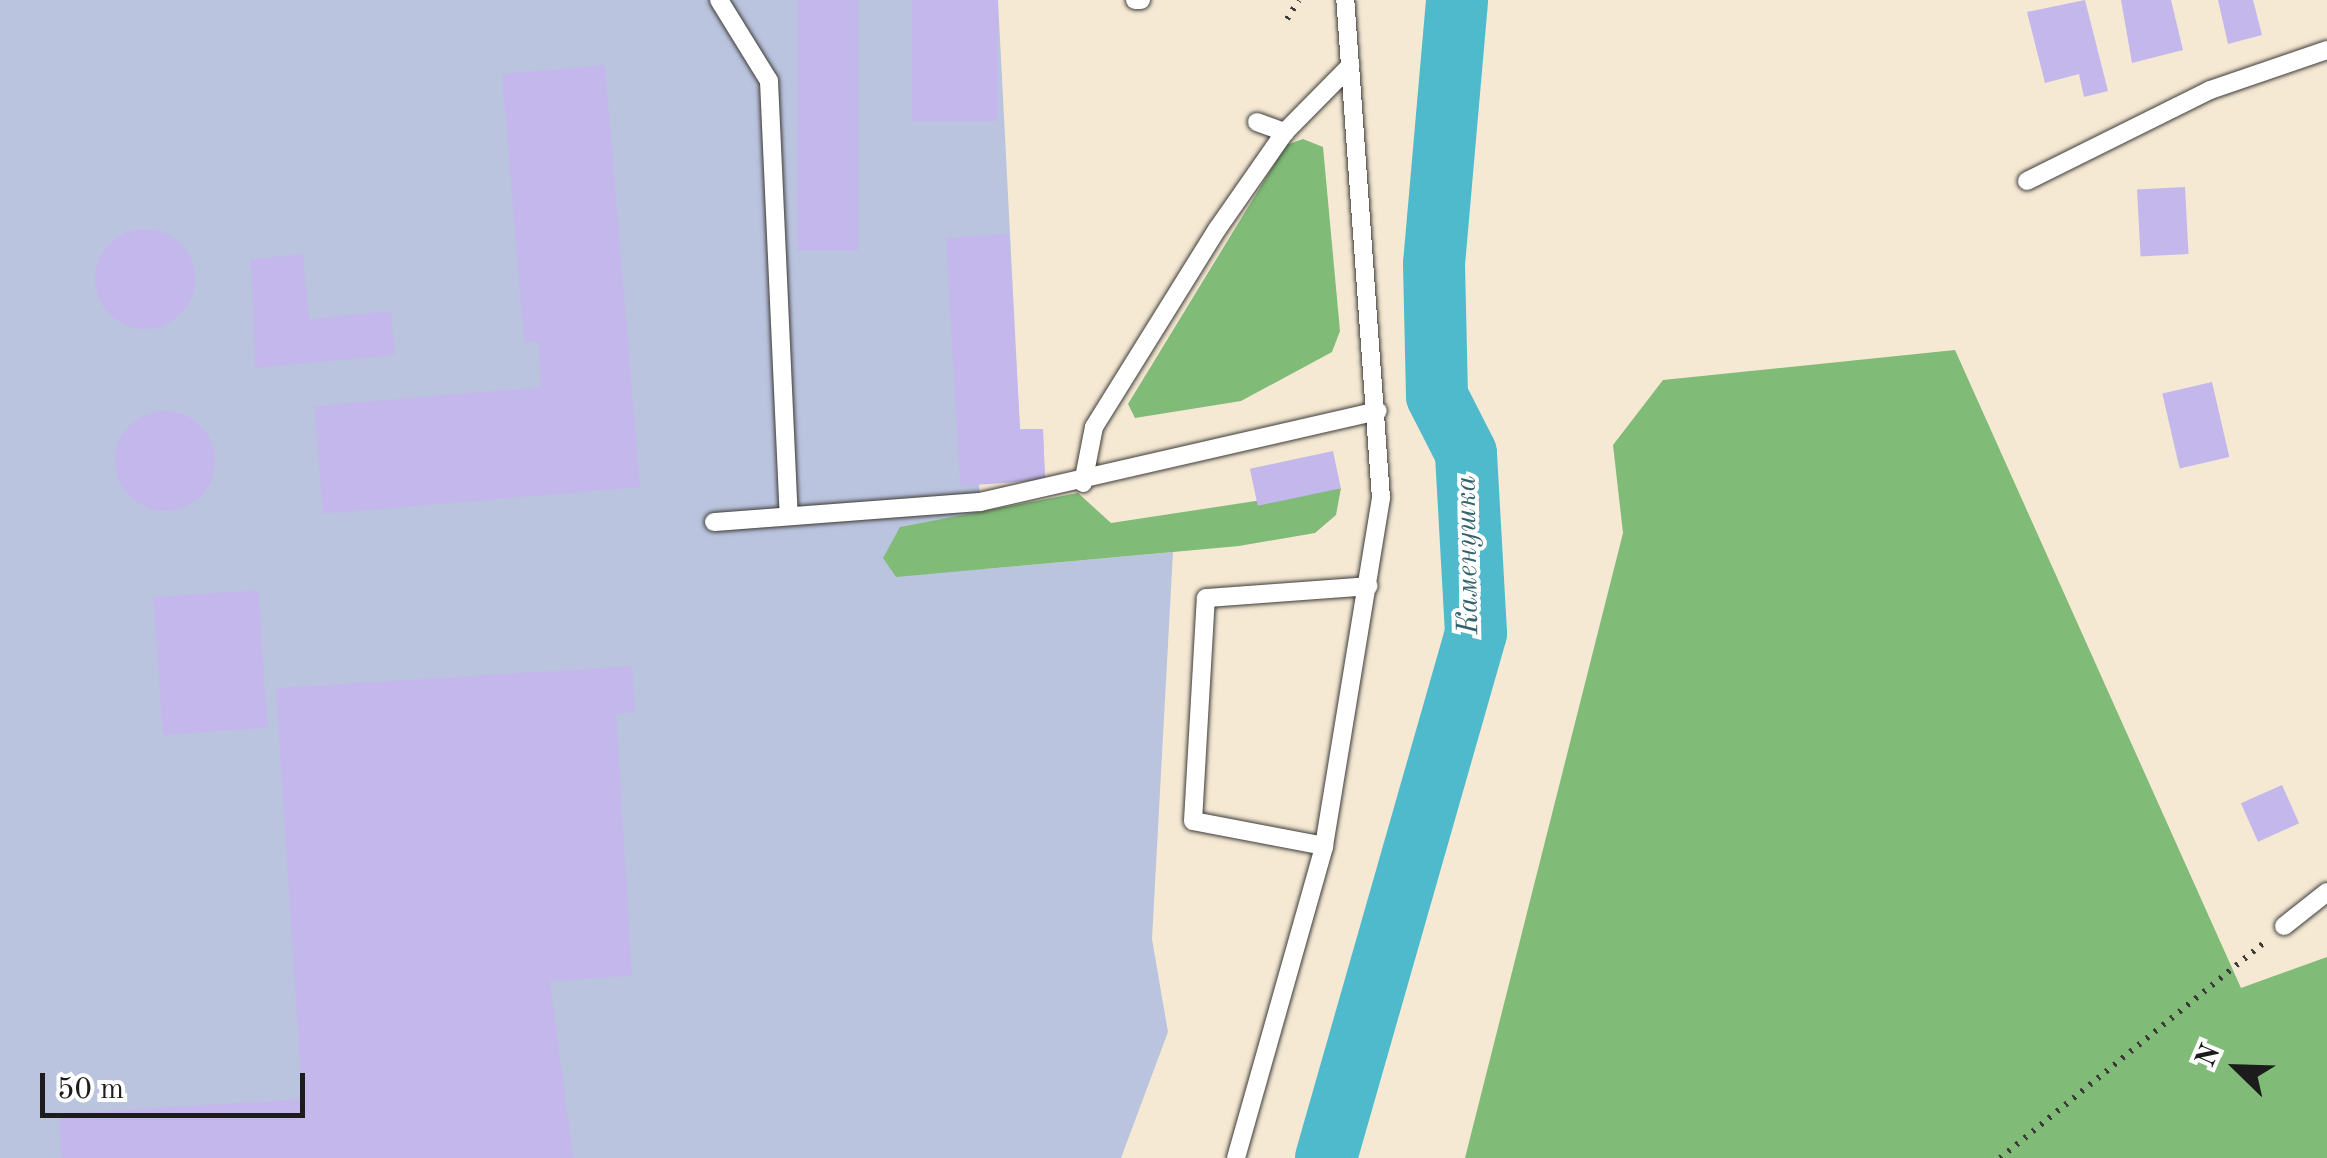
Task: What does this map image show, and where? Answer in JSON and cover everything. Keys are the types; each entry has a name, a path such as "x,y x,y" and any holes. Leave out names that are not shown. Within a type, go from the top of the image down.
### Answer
{"lane":[{"path":"719,0 769,81 788,516"},
{"path":"1236,1158 1324,846 1370,586 1378,412 1345,1 1330,0"},
{"path":"2028,181 2210,90 2327,50"},
{"path":"1083,483 1094,426 1285,132 1350,66"},
{"path":"1257,122 1285,132"},
{"path":"714,522 980,502 1083,483 1378,412"},
{"path":"1324,846 1193,821 1206,598 1370,586"},
{"path":"2284,926 2327,892"}],"path":[{"path":"1287,19 1299,0"},
{"path":"2000,1158 2284,926"}],"shaded area":[{"path":"0,0 998,0 1020,429 1043,429 1045,480 979,484 985,569 1173,552 1152,939 1168,1032 1121,1158 0,1158"}],"green space":[{"path":"1303,139 1323,147 1340,331 1332,352 1241,401 1135,418 1128,404 1286,145"},
{"path":"1955,350 2241,988 2327,957 2327,1158 1465,1158 1623,533 1613,445 1663,380"},
{"path":"1341,488 1336,515 1315,533 1239,546 896,577 883,558 900,527 1078,493 1111,523"}],"building":[{"path":"797,0 858,0 858,251 797,251"},
{"path":"912,0 998,0 998,121 912,121"},
{"path":"2085,0 2108,91 2084,97 2079,74 2045,83 2027,12"},
{"path":"2121,0 2171,0 2183,50 2132,63"},
{"path":"2218,0 2253,0 2262,35 2228,44"},
{"path":"605,65 640,487 323,514 314,406 541,387 538,342 524,343 502,74"},
{"path":"2185,187 2189,254 2141,256 2137,190"},
{"path":"145,229 164,233 181,243 191,260 195,279 191,298 181,315 164,325 145,329 126,325 109,315 99,298 95,279 99,260 109,243 126,233"},
{"path":"1009,234 1020,430 1043,429 1045,480 960,486 946,238"},
{"path":"303,254 309,319 391,311 395,355 255,368 251,259"},
{"path":"2212,382 2229,457 2180,468 2162,393"},
{"path":"165,411 184,415 201,425 211,442 215,461 211,480 201,497 184,507 165,511 146,507 129,497 119,480 115,461 119,442 129,425 146,415"},
{"path":"1333,451 1341,488 1258,506 1250,469"},
{"path":"258,590 268,728 163,735 153,597"},
{"path":"632,666 635,712 616,714 632,976 550,981 573,1158 61,1158 59,1114 302,1099 276,688"},
{"path":"2282,785 2299,823 2258,842 2241,803"}],"waterway":[{"name":"Каменушка","path":"1326,1158 1476,633 1466,453 1437,396 1434,264 1457,0"}]}
